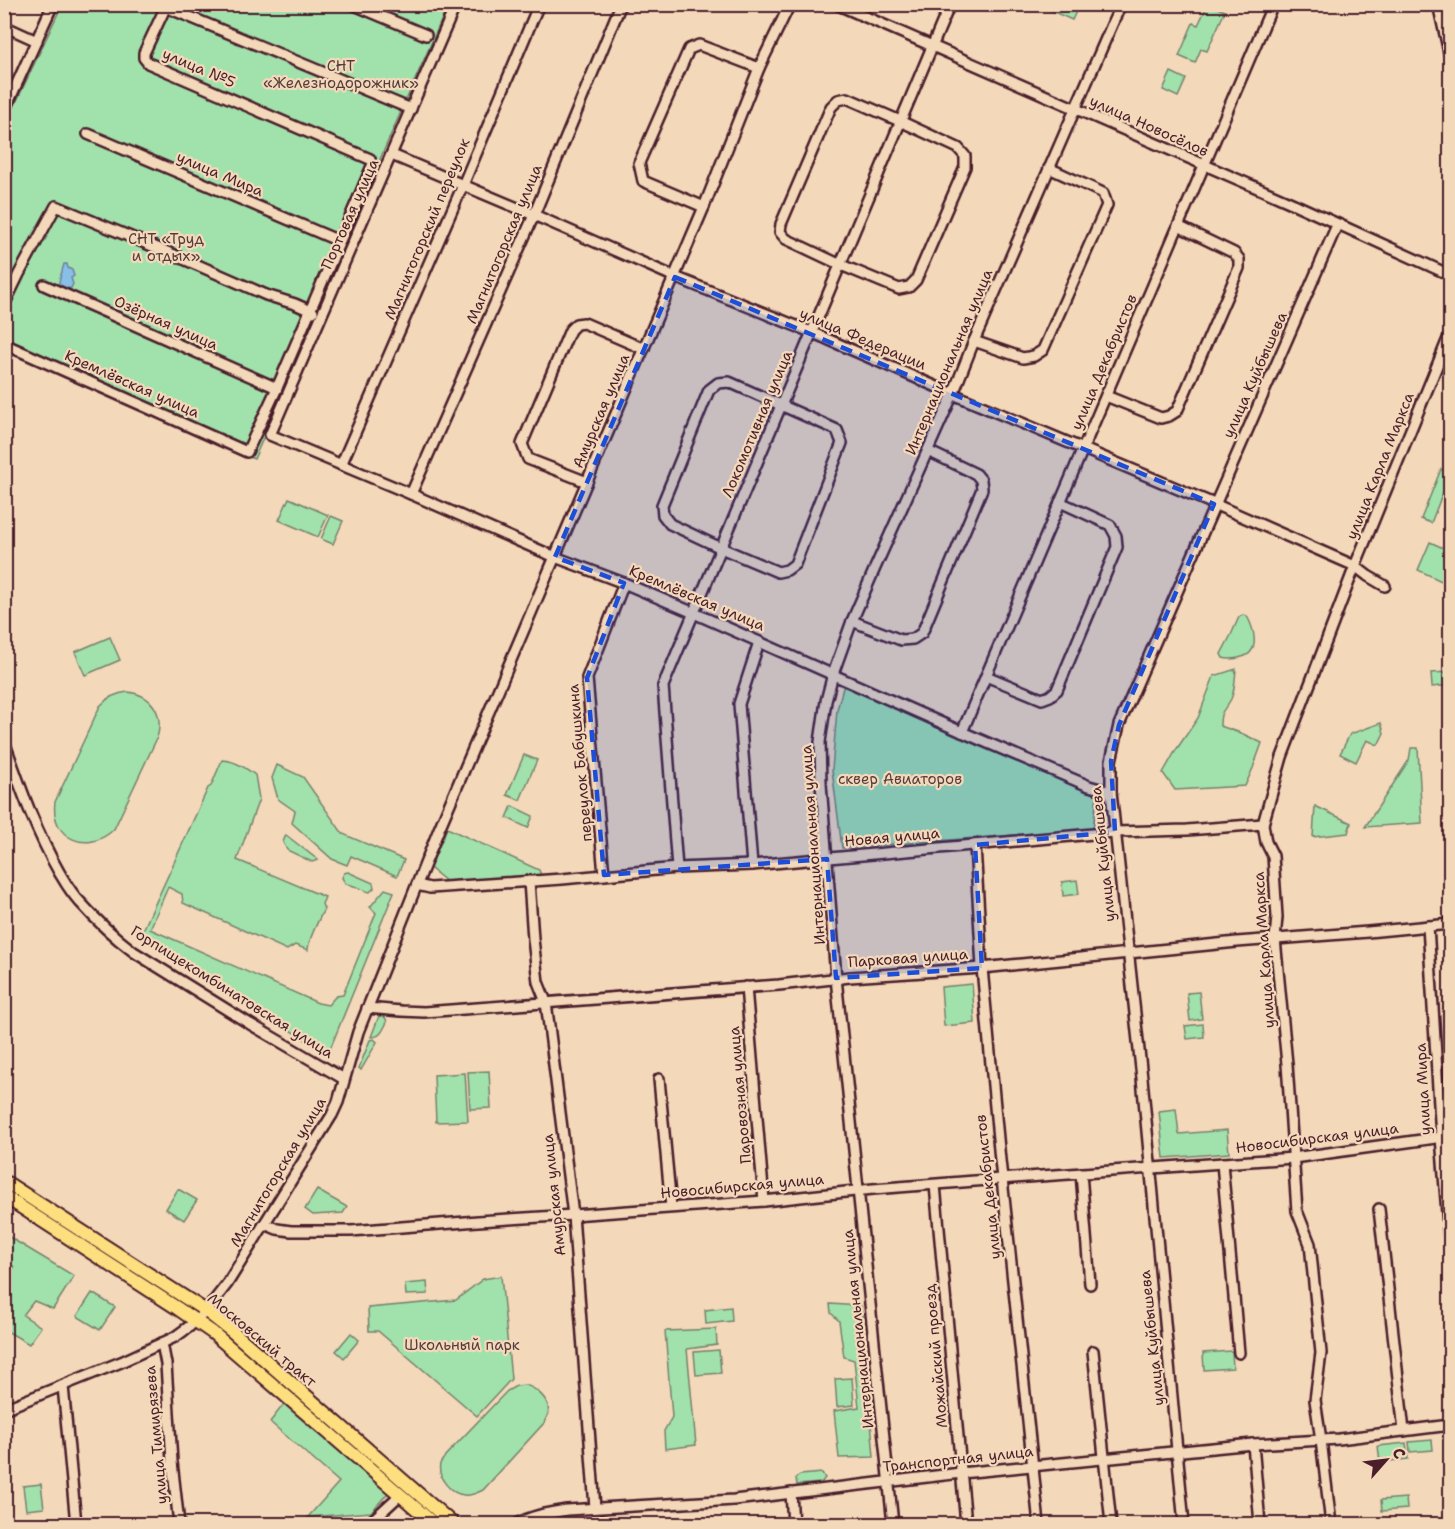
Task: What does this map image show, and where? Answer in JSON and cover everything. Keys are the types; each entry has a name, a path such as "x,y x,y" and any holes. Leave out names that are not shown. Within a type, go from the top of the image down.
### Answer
{"main road":[{"name":"Московский тракт","path":"4,1181 206,1311 453,1524"},
{"name":"Московский тракт","path":"4,1196 196,1321 234,1351 434,1524"}],"street":[{"path":"4,112 53,4"},
{"path":"352,4 426,35"},
{"name":"Портовая улица","path":"270,435 456,4"},
{"name":"Магнитогорский переулок","path":"341,465 539,4"},
{"name":"Магнитогорская улица","path":"411,494 534,215 621,4"},
{"name":"Амурская улица","path":"439,829 675,277 759,68 790,4"},
{"name":"улица Новосёлов","path":"836,4 1450,275"},
{"name":"Локомотивная улица","path":"677,868 663,686 950,4"},
{"name":"Интернациональная улица","path":"893,1524 836,978 821,784 820,742 826,701 852,621 953,394 974,340 1121,4"},
{"name":"улица Декабристов","path":"962,732 1273,4"},
{"path":"1438,4 1450,57"},
{"path":"167,6 411,109"},
{"name":"улица №5","path":"167,6 144,53 144,58 148,63 371,163 339,241"},
{"path":"4,26 36,41"},
{"path":"704,207 643,181 639,163 689,49 699,45 759,68"},
{"path":"847,98 900,121 958,148 964,156 965,167 916,280 909,287 899,289 786,239 780,232 781,224 831,107 838,100 847,98"},
{"name":"улица Мира","path":"88,134 339,241"},
{"name":"улица Федерации","path":"392,155 1214,504 1355,566 1385,586"},
{"path":"974,340 1023,358 1034,356 1043,350 1107,205 1103,193 1049,168"},
{"path":"4,305 18,274 56,206 266,295 296,304 322,316"},
{"name":"улица Куйбышева","path":"1184,1524 1142,1078 1111,792 1111,761 1119,725 1337,225"},
{"path":"1106,396 1161,417 1169,416 1177,411 1239,268 1239,259 1234,252 1179,226"},
{"path":"277,388 339,241"},
{"name":"Озёрная улица","path":"44,285 277,388"},
{"path":"587,482 528,459 522,444 570,330 576,324 584,323 644,349"},
{"name":"улица Карла Маркса","path":"1331,1524 1322,1440 1314,1400 1321,1353 1310,1244 1297,1211 1287,1064 1275,939 1277,917 1273,856 1266,842 1263,824 1282,757 1355,566 1450,334"},
{"name":"Кремлёвская улица","path":"4,344 247,452 277,388"},
{"path":"729,382 781,405 837,430 842,442 795,564 788,570 778,572 670,524 663,516 662,505 709,390 718,383 729,382"},
{"name":"Кремлёвская улица","path":"270,435 555,557 694,612 1089,786 1111,792"},
{"path":"852,621 901,640 913,639 922,633 982,489 981,480 976,474 928,451"},
{"path":"986,676 1042,699 1057,690 1117,547 1116,536 1110,525 1060,502"},
{"name":"переулок Бабушкина","path":"604,875 587,678 624,583"},
{"path":"752,865 739,704 759,642"},
{"name":"Горпищекомбинатовская улица","path":"4,741 39,834 79,902 134,952 250,1024 345,1079"},
{"name":"Новая улица","path":"417,885 430,888 677,868 752,865 1115,832 1187,830 1263,824"},
{"name":"Магнитогорская улица","path":"4,1409 121,1362 182,1332 206,1311 227,1284 332,1115 358,1032 439,829"},
{"name":"улица Декабристов","path":"975,845 982,968 1039,1524"},
{"name":"Амурская улица","path":"530,881 538,982 546,1002 573,1215 595,1508"},
{"name":"Парковая улица","path":"367,1008 424,1012 982,968 1450,924"},
{"name":"улица Мира","path":"1428,926 1446,1137 1450,1251"},
{"name":"Паровозная улица","path":"746,987 764,1201"},
{"path":"659,1079 671,1207"},
{"name":"Новосибирская улица","path":"265,1224 291,1231 351,1231 764,1201 1002,1179 1293,1158 1446,1137"},
{"name":"Новосибирская улица","path":"1222,1163 1239,1353"},
{"path":"1081,1173 1090,1284"},
{"name":"Можайский проезд","path":"935,1185 966,1524"},
{"path":"1379,1209 1404,1431"},
{"name":"улица Тимирязева","path":"162,1343 166,1364 172,1462 179,1524"},
{"path":"1093,1351 1111,1524"},
{"path":"63,1386 76,1524"},
{"name":"Транспортная улица","path":"517,1524 542,1514 595,1508 734,1500 962,1473 1253,1444 1322,1440 1450,1425"},
{"path":"1253,1444 1260,1524"},
{"path":"791,1493 793,1524"},
{"path":"366,1524 400,1495"}],"highlighted area":[{"path":"675,277 1214,504 1119,725 1111,761 1115,832 975,845 982,968 836,978 827,859 604,875 587,678 624,583 555,557"}],"green space":[{"path":"1049,4 1079,5 1072,20 1047,9"},
{"path":"1208,4 1225,11 1207,51 1201,49 1195,63 1179,56 1193,23 1198,25"},
{"name":"СНТ «Труд и отдых»","path":"62,5 448,5 377,166 337,272 254,459 5,351 5,126"},
{"path":"1171,72 1186,79 1178,97 1163,90"},
{"path":"1441,469 1450,474 1431,523 1421,519"},
{"path":"289,498 328,515 318,537 279,520"},
{"path":"331,516 343,521 333,544 321,539"},
{"path":"1430,542 1450,551 1450,585 1418,570"},
{"path":"1247,616 1254,633 1252,650 1239,658 1223,658 1221,654 1239,617"},
{"path":"110,637 120,660 85,675 75,652"},
{"path":"1236,669 1232,696 1222,713 1220,726 1262,743 1245,786 1175,790 1163,773 1198,718 1214,676"},
{"path":"1450,672 1450,685 1432,687 1431,673"},
{"name":"сквер Авиаторов","path":"844,684 1097,795 1093,829 842,848 832,770 837,710"},
{"path":"128,692 144,697 154,707 159,721 157,738 114,829 104,837 93,841 83,842 73,839 65,834 58,825 55,802 100,706 113,696"},
{"path":"1381,723 1384,733 1378,745 1367,740 1356,762 1340,754 1350,734"},
{"path":"1411,748 1418,748 1422,823 1365,827 1409,760"},
{"path":"524,755 537,760 520,800 507,795"},
{"path":"222,760 231,761 255,775 259,799 237,860 325,897 322,904 324,909 308,950 295,945 287,950 183,903 182,894 168,887 150,929 318,1003 328,1005 336,996 343,995 376,913 370,907 385,889 394,892 328,1054 140,937"},
{"path":"277,765 303,777 343,834 404,860 397,876 351,856 347,865 332,859 292,823 295,811 278,799 272,778"},
{"path":"512,806 533,816 528,828 507,818"},
{"path":"1315,806 1351,823 1348,833 1313,837"},
{"path":"447,828 539,870 542,877 446,881 430,868"},
{"path":"286,835 318,860 312,862 287,850 283,842"},
{"path":"348,872 373,883 374,888 370,892 346,884 342,878 344,873"},
{"path":"1077,880 1079,894 1063,896 1062,882"},
{"path":"972,984 975,1023 944,1026 941,987"},
{"path":"1199,992 1202,1019 1190,1021 1187,993"},
{"path":"379,1016 385,1017 387,1022 379,1034 371,1037"},
{"path":"1203,1024 1204,1037 1187,1039 1185,1026"},
{"path":"374,1039 377,1042 361,1070 359,1068 370,1040"},
{"path":"489,1071 491,1108 470,1109 468,1072"},
{"path":"465,1073 468,1121 436,1122 434,1075"},
{"path":"1176,1109 1179,1134 1227,1130 1229,1153 1164,1158 1159,1111"},
{"path":"178,1189 197,1200 184,1220 166,1209"},
{"path":"317,1190 347,1207 343,1213 313,1215 305,1209"},
{"path":"4,1234 74,1276 53,1309 34,1301 23,1315 41,1327 29,1344 5,1330 5,1281 14,1267 5,1261"},
{"name":"Школьный парк","path":"501,1276 511,1379 477,1416 378,1331 369,1331 368,1308 456,1300 483,1279"},
{"path":"427,1282 428,1294 406,1295 405,1284"},
{"path":"92,1293 115,1307 100,1330 77,1316"},
{"path":"830,1304 861,1306 874,1457 839,1458 834,1411 859,1407 854,1360 844,1357 839,1321 831,1313"},
{"path":"731,1307 732,1321 706,1324 705,1310"},
{"path":"716,1329 717,1345 687,1349 696,1445 665,1449 664,1431 672,1417 665,1331"},
{"path":"351,1333 359,1340 344,1358 336,1351"},
{"path":"719,1350 721,1373 696,1375 694,1352"},
{"path":"1232,1351 1233,1368 1204,1370 1203,1353"},
{"path":"852,1378 854,1405 837,1407 835,1379"},
{"path":"525,1385 534,1389 545,1399 548,1414 544,1423 483,1490 469,1495 454,1492 443,1480 441,1462 507,1391 516,1386"},
{"path":"287,1400 388,1493 371,1512 308,1517 339,1482 270,1422"},
{"path":"1432,1440 1433,1450 1410,1452 1409,1442"},
{"path":"1406,1443 1408,1459 1380,1462 1378,1446"},
{"path":"822,1473 825,1478 821,1483 797,1485 796,1478 800,1475"},
{"path":"41,1484 44,1508 26,1510 23,1486"},
{"path":"1406,1498 1407,1509 1382,1511 1381,1500"}],"water":[{"path":"64,264 72,270 74,276 71,278 73,284 71,288 66,289 61,287 59,282"}],"park label":[{"name":"СНТ «Железнодорожник»","path":"341,74"}]}
